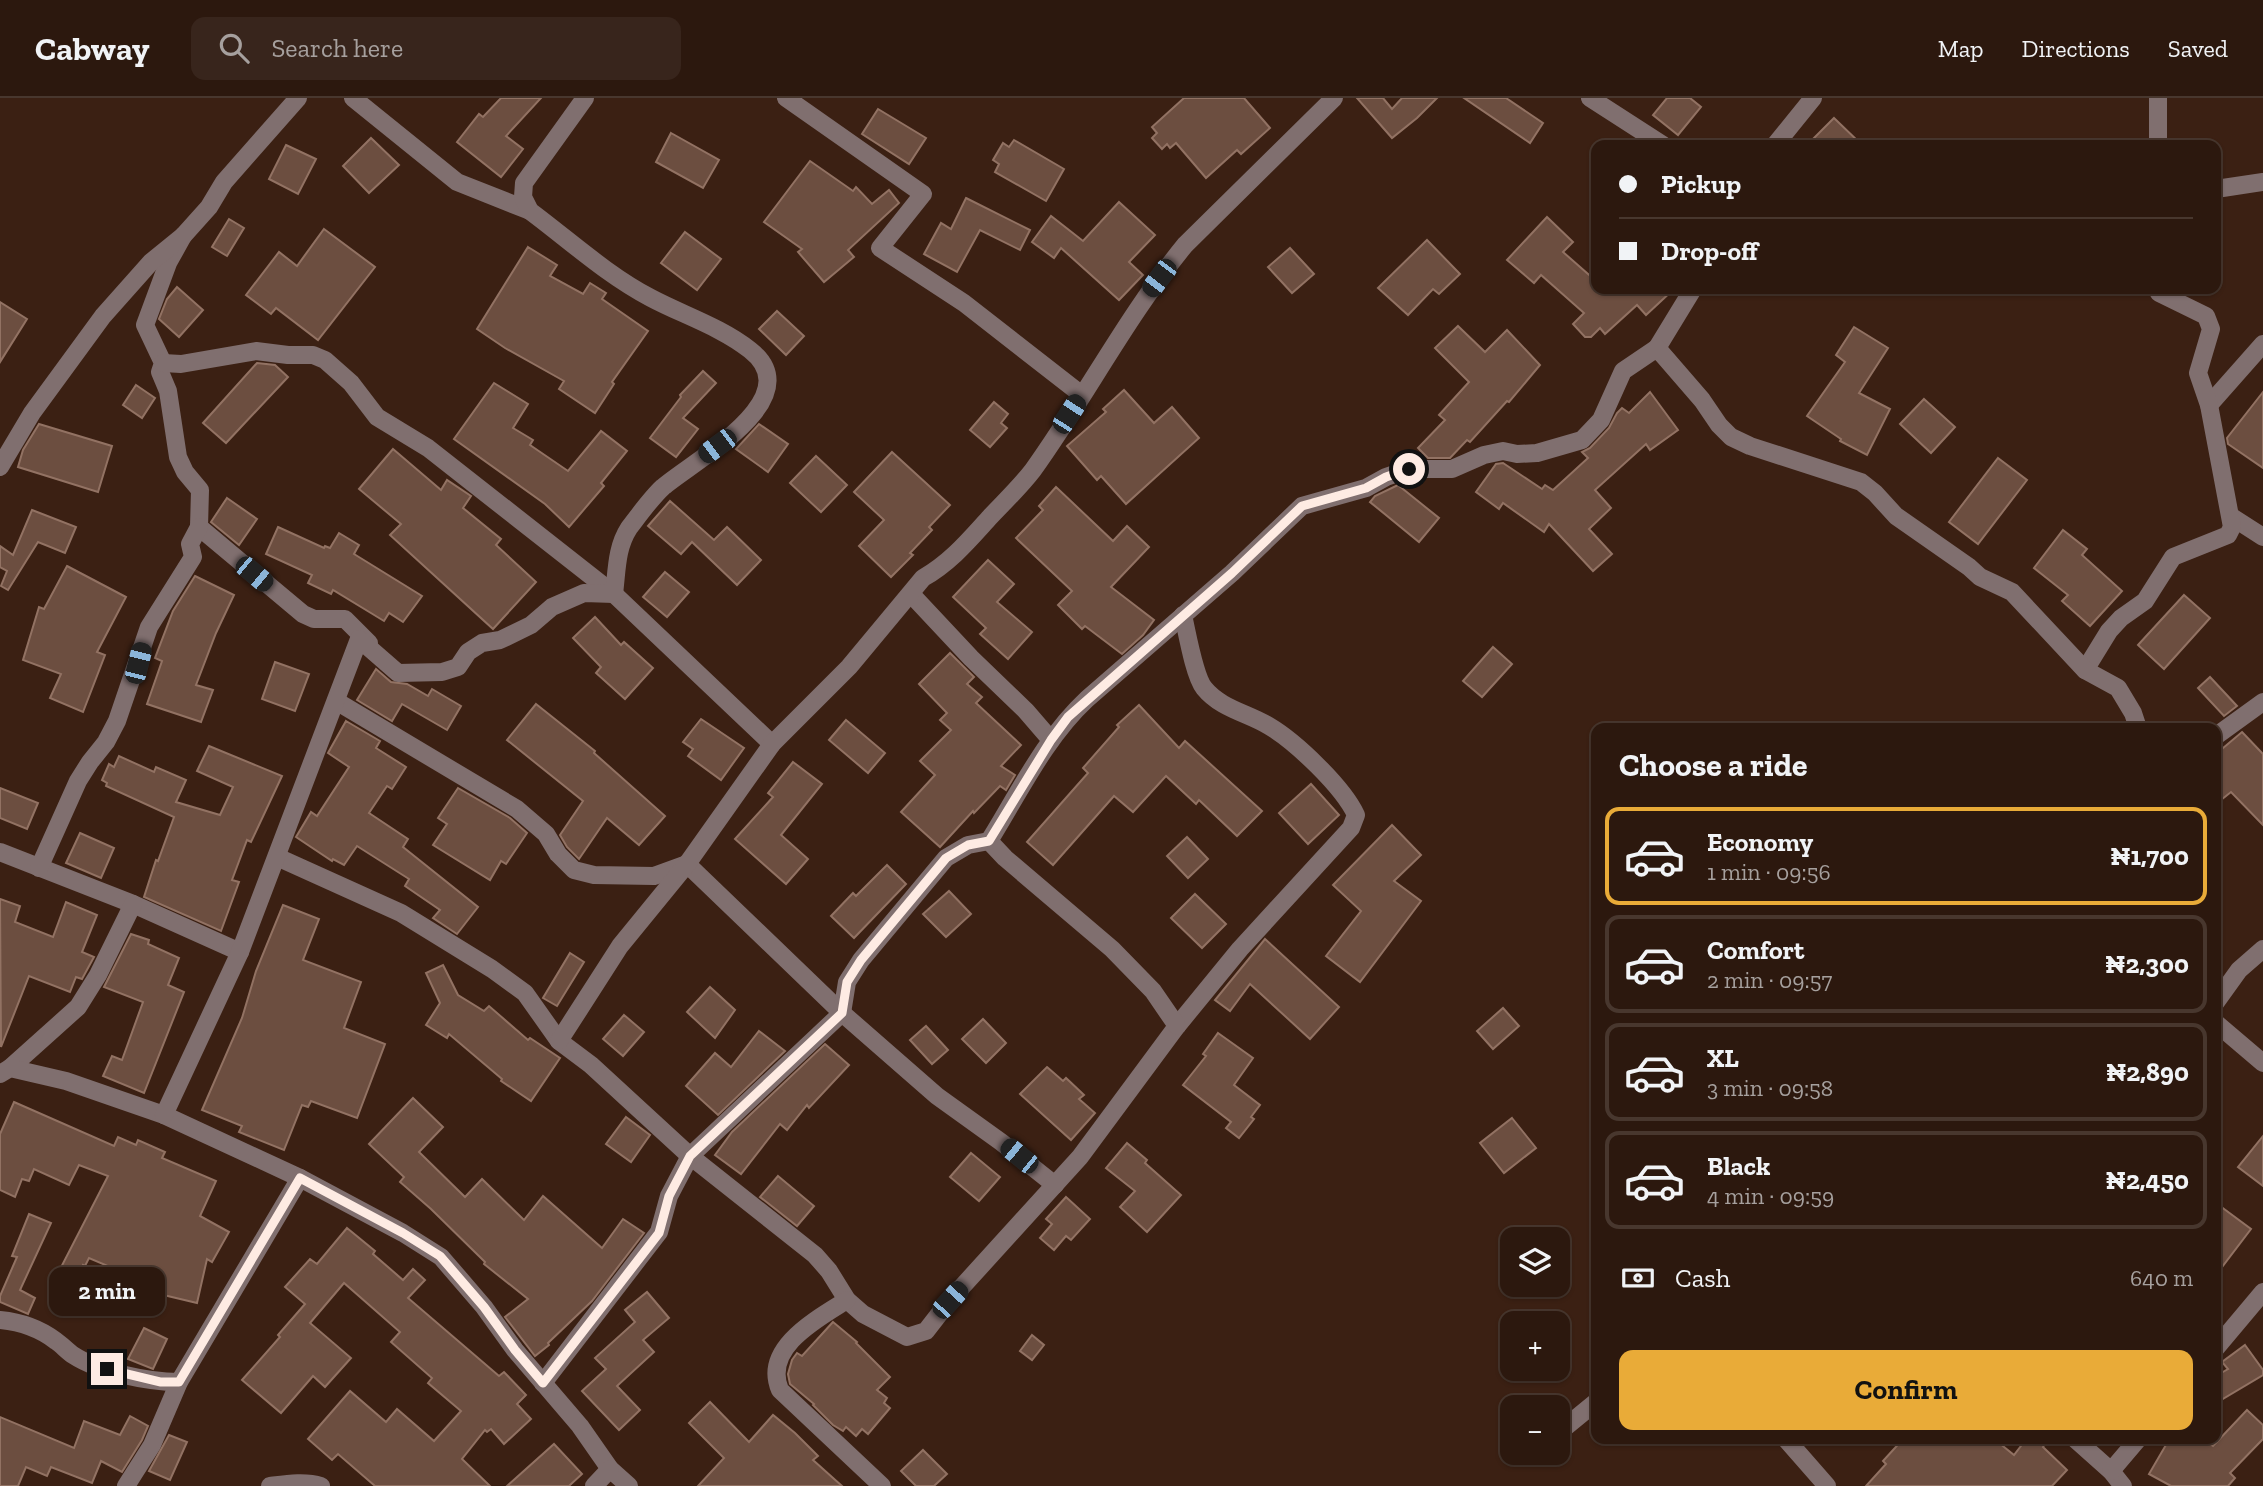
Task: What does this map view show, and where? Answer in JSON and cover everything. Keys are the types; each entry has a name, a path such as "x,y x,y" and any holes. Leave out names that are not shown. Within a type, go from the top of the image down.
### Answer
{"street":[{"path":"0,467 32,414 103,316 151,262 183,236 209,206 225,182 298,98"},
{"path":"353,98 457,181 530,211 616,276 650,298 706,324 750,349 765,365 769,389 761,404 748,419 661,489 629,528 619,544 614,594"},
{"path":"530,211 523,197 524,183 585,98"},
{"path":"786,98 923,194 880,247 964,303 1082,395"},
{"path":"559,1041 620,946 687,864 772,744 849,667 923,578 959,552 1031,472 1150,289 1185,245 1334,98"},
{"path":"1590,98 1655,140"},
{"path":"1779,140 1813,98"},
{"path":"2158,98 2158,140"},
{"path":"2221,188 2263,182"},
{"path":"39,868 78,781 106,743 117,721 149,627 193,557 190,544 198,527 201,490 185,472 178,457 168,391 160,372 163,363 145,325 168,263 183,236"},
{"path":"543,1383 659,1233 669,1196 690,1156 842,1013 847,982 861,960 946,858 968,845 989,841 1068,717 1232,573 1302,506 1366,488 1409,469 1452,469 1485,455 1503,452 1537,453 1583,440 1601,420 1623,371 1657,348 1690,294"},
{"path":"2085,670 2109,631 2121,618 2145,601 2173,557 2228,535 2232,527 2209,405 2198,373 2211,329 2206,316 2162,294"},
{"path":"2209,405 2263,344"},
{"path":"1657,348 1731,437 1861,482 1896,516 1980,577 2012,592 2085,670 2118,688 2136,723"},
{"path":"163,363 181,364 256,351 313,355 326,360 351,383 377,417 428,449 614,594 772,744"},
{"path":"2232,517 2263,537"},
{"path":"198,527 303,614 314,619 345,619 398,673"},
{"path":"164,1115 240,952 359,639 398,673 442,672 458,667 468,652 482,643 500,640 531,625 552,607 584,593 614,594"},
{"path":"911,594 1051,740"},
{"path":"277,857 401,913 525,993 559,1041 592,1065 690,1156 815,1255 830,1271 847,1300 863,1314 907,1337 926,1331 950,1300 1080,1157 1177,1026 1240,949 1351,828 1356,815 1348,799 1302,751 1271,727 1233,711 1203,687 1183,615"},
{"path":"336,701 517,809 546,834 558,854 574,870 594,875 654,876 687,864"},
{"path":"2221,732 2263,702"},
{"path":"989,841 1005,858 1112,949 1153,991 1177,1026"},
{"path":"0,852 133,904 240,952"},
{"path":"687,864 842,1013 937,1096 1002,1142 1055,1185"},
{"path":"5,1071 78,1007 98,975 133,904"},
{"path":"2221,995 2239,970 2263,949"},
{"path":"2221,1027 2263,1063"},
{"path":"5,1071 66,1081 164,1115 300,1178 440,1256 580,1426 610,1469 629,1486"},
{"path":"126,1486 152,1445 179,1382 300,1178"},
{"path":"2221,1342 2263,1292"},
{"path":"847,1300 796,1335 779,1359 775,1378 780,1390 882,1486"},
{"path":"0,1320 37,1328 74,1355 107,1369 161,1382 179,1382"},
{"path":"1570,1423 1591,1406"},
{"path":"1790,1444 1827,1486"},
{"path":"2081,1444 2111,1471 2123,1486"},
{"path":"2111,1471 2134,1444"},
{"path":"594,1486 610,1469"},
{"path":"270,1486 321,1486"}],"building":[{"path":"501,98 541,98 506,136 523,149 501,177 457,142 479,114 483,117"},
{"path":"1184,98 1244,98 1270,128 1241,154 1237,150 1206,178 1176,143 1170,148 1167,144 1162,149 1152,138 1157,133 1152,127"},
{"path":"1357,98 1383,98 1392,109 1402,98 1437,98 1392,138"},
{"path":"1464,98 1506,98 1543,123 1530,143"},
{"path":"1667,98 1690,98 1701,107 1678,135 1653,115"},
{"path":"878,109 926,138 909,164 862,134"},
{"path":"1834,118 1857,140 1812,140"},
{"path":"671,133 719,160 703,188 656,162"},
{"path":"371,138 399,165 369,193 343,166"},
{"path":"1014,140 1064,169 1046,201 995,172 999,164 993,160 1003,143 1009,147"},
{"path":"286,145 316,159 298,194 269,179"},
{"path":"810,161 853,191 856,187 872,204 889,190 899,203 848,250 854,257 824,282 798,252 802,249 764,222"},
{"path":"966,198 1030,230 1020,250 980,230 957,272 924,254 941,223 951,229"},
{"path":"1119,202 1155,235 1129,262 1143,275 1119,300 1061,248 1054,258 1032,242 1051,216 1083,241"},
{"path":"1547,217 1573,242 1563,252 1591,277 1591,294 1669,294 1646,315 1637,305 1605,334 1600,328 1591,337 1585,337 1573,324 1584,313 1541,275 1534,283 1507,260"},
{"path":"229,219 244,228 227,256 212,247"},
{"path":"324,229 375,267 318,340 276,308 271,314 246,295 279,252 297,266"},
{"path":"685,232 721,259 697,290 661,263"},
{"path":"1427,240 1460,274 1439,294 1433,289 1408,315 1378,288"},
{"path":"528,247 557,265 550,276 583,294 590,283 606,293 602,299 648,331 612,382 614,384 595,413 559,389 564,381 477,329"},
{"path":"1290,248 1314,274 1292,293 1268,267"},
{"path":"177,287 203,310 179,337 159,319 167,299"},
{"path":"0,302 27,319 0,362"},
{"path":"777,311 804,336 786,355 759,329"},
{"path":"1458,326 1485,352 1507,330 1540,365 1470,442 1467,440 1450,458 1428,458 1418,448 1445,420 1439,415 1469,382 1435,348"},
{"path":"1854,327 1888,348 1859,393 1890,409 1867,455 1840,441 1841,439 1807,416 1845,362 1836,355"},
{"path":"257,363 275,365 288,377 226,443 203,423"},
{"path":"703,371 716,383 683,418 698,429 676,457 650,438 680,395"},
{"path":"494,383 528,404 513,428 533,440 530,445 568,471 601,431 627,451 601,483 604,486 569,527 545,504 454,439"},
{"path":"136,385 155,398 142,418 123,405"},
{"path":"1124,390 1154,423 1172,407 1199,438 1126,504 1101,476 1097,480 1067,446 1106,412 1103,409"},
{"path":"1650,392 1678,430 1650,450 1646,444 1595,490 1611,508 1589,529 1612,554 1593,571 1549,524 1544,532 1503,503 1499,509 1476,492 1496,464 1503,463 1542,489 1545,485 1553,490 1588,458 1582,452 1590,448 1609,428 1617,413 1622,408 1629,413"},
{"path":"2263,392 2263,468 2228,444 2227,438"},
{"path":"1924,399 1955,427 1931,453 1900,424"},
{"path":"994,402 1008,414 1001,423 1007,428 990,447 970,430"},
{"path":"39,424 112,446 98,492 18,467 23,450"},
{"path":"759,424 788,444 768,472 736,449"},
{"path":"393,449 441,490 447,480 471,496 463,508 501,539 496,545 536,582 493,629 390,535 401,524 359,489"},
{"path":"892,452 950,505 929,527 932,530 910,553 913,555 891,577 859,546 884,520 854,492"},
{"path":"816,456 847,485 821,512 790,483"},
{"path":"1998,458 2027,480 1978,544 1949,522"},
{"path":"1398,485 1439,518 1419,542 1370,502 1375,496"},
{"path":"1056,487 1113,541 1127,526 1149,547 1111,587 1154,620 1143,635 1122,654 1085,626 1082,629 1058,605 1072,591 1016,538 1043,510 1039,506"},
{"path":"227,498 257,519 239,545 211,522"},
{"path":"670,501 714,540 727,527 761,560 737,585 692,542 681,554 648,526"},
{"path":"32,510 76,527 65,553 38,542 8,590 1,586 7,571 0,567 0,546 13,555"},
{"path":"278,527 324,548 330,548 339,533 359,545 354,554 422,596 403,622 389,613 384,621 333,590 331,594 308,583 312,575 266,554"},
{"path":"2063,530 2087,549 2082,555 2122,591 2090,626 2062,601 2068,595 2034,568"},
{"path":"988,560 1014,584 997,602 1032,632 1008,659 980,634 986,628 953,597"},
{"path":"67,566 126,597 97,652 105,655 83,712 50,698 61,674 23,660 39,607 44,609"},
{"path":"665,572 689,592 667,617 643,597"},
{"path":"195,576 234,595 196,685 213,690 201,722 147,704 162,661 155,658 173,611"},
{"path":"2184,595 2210,618 2164,669 2138,645"},
{"path":"595,617 621,645 624,642 653,668 625,699 596,673 601,667 573,638"},
{"path":"1493,647 1512,664 1482,697 1463,681"},
{"path":"950,653 974,677 967,684 982,697 976,703 1021,745 1001,766 1015,775 1006,790 1000,786 940,847 901,812 935,775 920,761 951,730 940,720 947,713 919,684"},
{"path":"275,662 309,674 295,711 262,699"},
{"path":"376,669 391,682 407,684 428,696 432,689 461,706 447,730 402,704 392,721 357,700"},
{"path":"2210,677 2237,706 2224,716 2198,688"},
{"path":"536,704 595,751 594,753 665,816 639,845 607,818 579,859 567,847 560,835 583,801 507,740"},
{"path":"1139,705 1179,748 1185,741 1262,811 1237,836 1199,800 1196,804 1166,776 1133,812 1114,796 1053,865 1027,842 1088,773 1083,768 1119,727 1117,725"},
{"path":"701,719 744,748 721,780 688,756 693,749 683,742"},
{"path":"846,720 885,753 868,773 829,740"},
{"path":"346,721 380,741 376,748 406,767 392,789 387,786 369,813 408,839 403,847 478,907 457,934 433,918 440,910 405,886 409,879 357,846 344,865 333,859 332,861 296,837 311,812 317,816 349,767 328,753"},
{"path":"2242,732 2263,754 2263,825 2231,792 2221,800 2221,750"},
{"path":"209,746 282,776 251,842 247,840 232,880 239,882 221,931 144,897 174,817 106,786 107,783 102,780 109,764 114,767 119,756 154,772 156,767 186,780 176,802 220,815 233,787 197,771"},
{"path":"793,762 822,784 781,835 808,859 786,884 735,839 773,797 768,793"},
{"path":"1311,784 1339,815 1308,844 1279,813"},
{"path":"0,788 38,803 27,829 0,818"},
{"path":"458,788 510,818 527,833 506,864 501,861 490,880 433,845 447,824 438,818"},
{"path":"1392,825 1421,855 1394,881 1421,901 1360,982 1326,956 1361,911 1333,885"},
{"path":"80,833 114,848 101,878 66,863"},
{"path":"1187,837 1208,859 1188,878 1167,856"},
{"path":"887,865 906,884 854,938 831,916 853,893 856,896"},
{"path":"949,891 971,914 946,937 923,914"},
{"path":"1195,894 1226,924 1202,948 1171,918"},
{"path":"0,899 20,906 15,922 53,937 66,902 97,915 82,952 94,957 82,979 76,977 70,992 29,976 1,1047"},
{"path":"283,905 319,919 303,960 361,982 344,1028 385,1044 357,1118 311,1101 308,1107 302,1105 284,1150 239,1132 242,1126 202,1110 242,1018 256,971"},
{"path":"131,934 149,940 148,944 179,958 168,985 184,992 144,1093 103,1076 112,1056 122,1060 143,1002 104,987"},
{"path":"1265,939 1339,1007 1310,1039 1250,984 1230,1011 1215,1000"},
{"path":"570,953 584,962 557,1006 543,998"},
{"path":"443,965 458,995 484,1011 489,1006 528,1040 530,1038 560,1058 531,1101 501,1081 502,1079 449,1034 447,1038 426,1025 440,1003 426,973"},
{"path":"710,987 735,1010 715,1038 687,1012"},
{"path":"1503,1008 1519,1026 1493,1049 1477,1031"},
{"path":"624,1015 644,1032 623,1056 603,1039"},
{"path":"983,1019 1006,1043 986,1063 962,1039"},
{"path":"926,1026 948,1050 932,1064 910,1040"},
{"path":"759,1031 785,1051 718,1115 686,1086 715,1053 731,1067"},
{"path":"1218,1033 1253,1058 1234,1085 1260,1105 1251,1117 1254,1119 1239,1138 1226,1128 1231,1122 1183,1085 1206,1056 1203,1054"},
{"path":"825,1044 849,1065 809,1108 807,1105 787,1130 780,1124 741,1174 715,1155 732,1132"},
{"path":"1047,1067 1063,1081 1066,1078 1084,1095 1079,1099 1095,1113 1071,1140 1020,1094"},
{"path":"413,1098 443,1127 419,1152 465,1197 482,1179 524,1220 543,1196 602,1248 623,1219 644,1233 592,1301 535,1356 505,1317 528,1299 484,1264 485,1262 431,1209 400,1182 404,1177 369,1144"},
{"path":"14,1102 114,1146 118,1137 136,1145 138,1140 165,1152 162,1158 216,1181 200,1216 229,1232 212,1262 207,1259 197,1303 134,1288 136,1278 89,1258 85,1266 83,1265 73,1290 54,1281 108,1176 79,1165 69,1185 34,1169 29,1181 22,1179 15,1197 0,1190 0,1134"},
{"path":"626,1117 650,1135 631,1162 606,1144"},
{"path":"1512,1118 1536,1148 1504,1173 1480,1143"},
{"path":"2263,1136 2263,1186 2238,1167"},
{"path":"1127,1143 1181,1195 1147,1232 1120,1207 1135,1191 1106,1168"},
{"path":"971,1153 1000,1177 979,1201 950,1177"},
{"path":"778,1176 814,1206 797,1226 760,1197"},
{"path":"1066,1197 1090,1219 1071,1240 1066,1236 1054,1250 1040,1238 1052,1224 1046,1219"},
{"path":"2221,1207 2251,1229 2221,1268"},
{"path":"29,1214 51,1223 20,1290 35,1298 28,1314 0,1302 0,1296 17,1257 12,1256"},
{"path":"347,1228 375,1251 373,1254 403,1280 413,1269 425,1280 408,1298 499,1376 504,1372 526,1395 517,1404 531,1419 504,1444 491,1429 487,1432 485,1430 462,1459 490,1486 375,1486 338,1454 332,1460 308,1439 350,1391 386,1422 397,1409 434,1441 461,1411 428,1383 432,1378 391,1342 400,1332 344,1283 310,1323 351,1358 325,1387 313,1376 281,1413 242,1380 305,1304 285,1287 310,1259 317,1264"},
{"path":"647,1292 669,1318 643,1340 654,1352 617,1386 640,1410 619,1430 582,1391 606,1369 595,1358 635,1322 625,1310"},
{"path":"833,1322 857,1342 890,1377 877,1390 887,1398 884,1403 890,1408 868,1434 862,1429 856,1436 846,1427 843,1431 833,1425 790,1384 788,1374 792,1360 797,1353 802,1356"},
{"path":"144,1328 167,1339 153,1369 128,1359"},
{"path":"1032,1335 1044,1345 1032,1360 1020,1351"},
{"path":"2245,1345 2263,1370 2263,1375 2221,1400 2221,1373 2228,1369 2222,1362"},
{"path":"710,1402 749,1442 773,1415 818,1456 813,1460 842,1486 698,1486 724,1458 689,1423"},
{"path":"2247,1410 2263,1425 2263,1439 2230,1473 2235,1478 2228,1486 2171,1486 2149,1474 2166,1444 2213,1446 2221,1444 2221,1438"},
{"path":"130,1416 148,1426 122,1472 101,1461 92,1483 51,1467 47,1476 26,1467 18,1486 0,1486 0,1417 74,1448 84,1421 120,1435"},
{"path":"169,1435 187,1442 170,1480 149,1471"},
{"path":"554,1444 582,1474 569,1486 507,1486"},
{"path":"1899,1444 2000,1444 2014,1455 2022,1444 2045,1444 2043,1447 2067,1470 2052,1486 1866,1486 1886,1464 1883,1461"},
{"path":"923,1450 947,1474 934,1486 916,1486 901,1471"}],"route":[{"path":"107,1369 161,1382 179,1382 300,1178 440,1256 543,1383 659,1233 669,1196 690,1156 842,1013 847,982 861,960 946,858 968,845 989,841 1068,717 1232,573 1302,506 1366,488 1409,469"}]}
